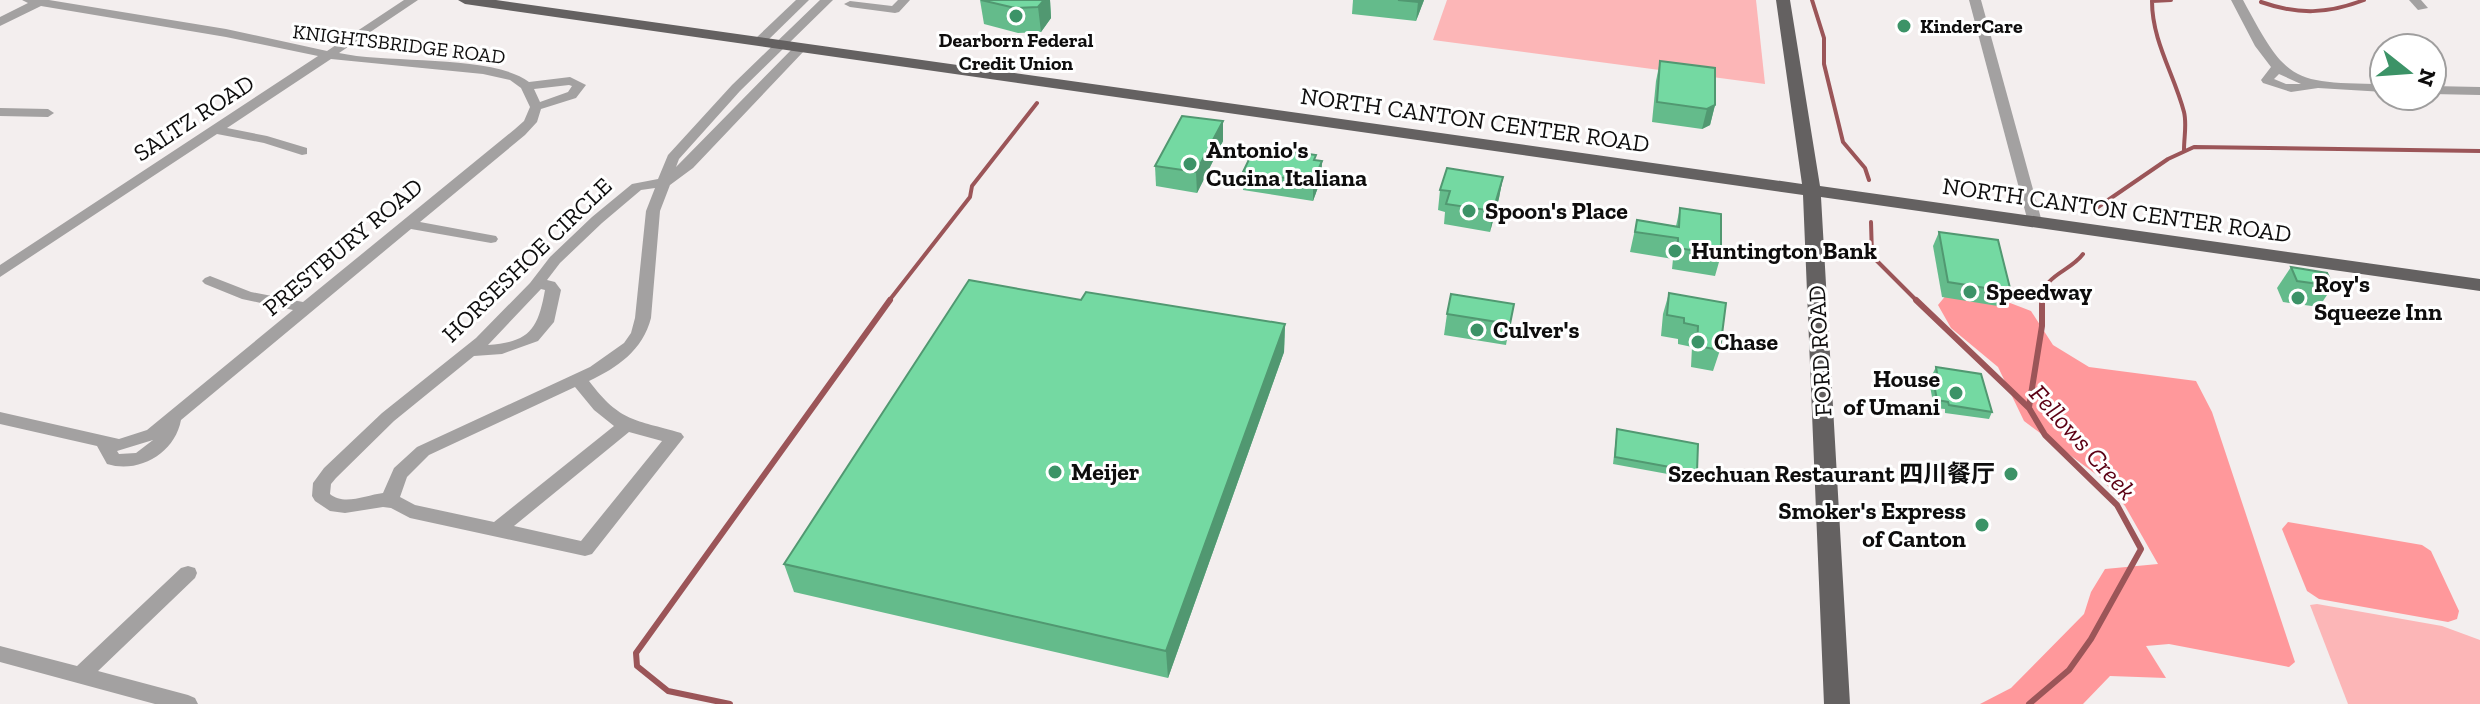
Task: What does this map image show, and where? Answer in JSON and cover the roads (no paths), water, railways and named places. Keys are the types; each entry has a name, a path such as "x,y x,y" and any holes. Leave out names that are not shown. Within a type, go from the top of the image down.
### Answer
{"main road":[{"name":"NORTH CANTON CENTER ROAD","path":"465,0 2480,285"},
{"name":"FORD ROAD","path":"1783,0 1812,192 1837,704"}],"street":[{"name":"SALTZ ROAD","path":"3,267 412,0"},
{"path":"759,42 803,0"},
{"path":"578,379 602,410 625,426 675,437 585,549 410,511 391,501 392,488 400,472 423,451 616,359 639,334 653,211 673,158 750,74 827,0"},
{"path":"850,4 895,10 904,0"},
{"path":"1975,0 2035,222"},
{"path":"2237,0 2269,58 2293,76 2320,85"},
{"name":"KNIGHTSBRIDGE ROAD","path":"34,1 226,33 364,61 462,66 503,74 526,86"},
{"path":"0,22 34,1"},
{"name":"HORSESHOE CIRCLE","path":"391,501 333,506 321,496 322,483 388,417 471,351 537,284 555,260 617,203 637,187 665,182 688,165 800,48"},
{"path":"2278,67 2267,80 2280,88 2297,90 2320,85 2368,87"},
{"path":"750,74 771,77"},
{"path":"570,81 580,85 572,95 536,107 526,86 570,81"},
{"path":"2448,90 2480,91"},
{"name":"PRESTBURY ROAD","path":"104,443 119,445 136,442 173,419 520,132 530,122 536,107"},
{"path":"0,112 48,113"},
{"path":"215,130 267,140 302,151"},
{"path":"695,132 716,135"},
{"path":"409,224 491,239"},
{"path":"210,281 247,296 306,308"},
{"path":"471,351 494,352 513,347 539,330 547,321 553,290 550,285 537,284"},
{"path":"0,418 104,443"},
{"name":"PRESTBURY ROAD","path":"104,443 113,460 134,460 150,453 165,440 173,419"},
{"path":"498,529 625,426"},
{"path":"81,675 188,573"},
{"path":"0,654 188,704"}],"waterway":[{"name":"Fellows Creek","path":"1812,0 1824,38 1824,64 1843,142 1865,168 1869,180"},
{"path":"2171,0 2152,1 2153,16 2159,44 2184,112 2184,150"},
{"path":"2261,2 2313,11 2364,0"},
{"path":"888,302 970,197 972,186 1037,103"},
{"path":"2095,209 2168,159 2194,147 2480,151"},
{"name":"Fellows Creek","path":"1871,222 1872,256 1916,300"},
{"path":"2042,302 2046,285 2083,254"},
{"path":"730,704 668,691 637,666 636,653 890,300"},
{"name":"Fellows Creek","path":"1916,300 2029,408 2045,435 2117,505 2141,549 2091,639 2069,670 2029,704"},
{"path":"2029,407 2042,326 2042,302"}],"place":[{"name":"Dearborn Federal Credit Union","path":"1016,16"},
{"name":"KinderCare","path":"1904,26"},
{"name":"Antonio's Cucina Italiana","path":"1190,164"},
{"name":"Spoon's Place","path":"1469,211"},
{"name":"Huntington Bank","path":"1675,251"},
{"name":"Speedway","path":"1970,292"},
{"name":"Roy's Squeeze Inn","path":"2298,298"},
{"name":"Culver's","path":"1477,330"},
{"name":"Chase","path":"1698,342"},
{"name":"House of Umani","path":"1956,393"},
{"name":"Meijer","path":"1055,472"},
{"name":"Szechuan Restaurant 四川餐厅","path":"2011,474"},
{"name":"Smoker's Express of Canton","path":"1982,525"}]}
